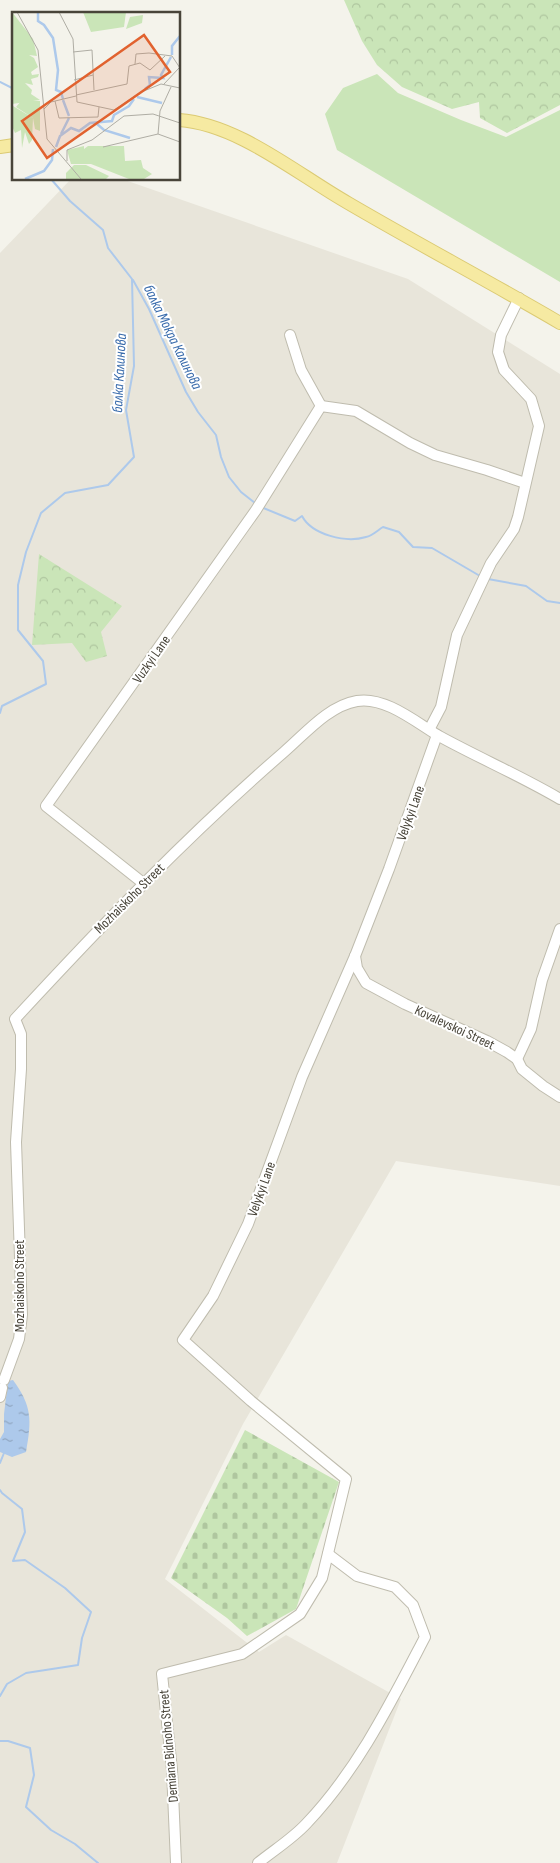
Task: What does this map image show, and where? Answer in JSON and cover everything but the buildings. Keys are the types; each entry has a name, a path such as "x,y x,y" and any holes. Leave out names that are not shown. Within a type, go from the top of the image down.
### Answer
{"main road":[{"path":"180,120 191,121 219,129 252,145 291,166 346,202 519,298 560,323"}],"street":[{"name":"Velykyi Lane","path":"322,1578 346,1479 251,1401 183,1340 213,1296 248,1224 302,1077 355,956 389,869 441,707 457,635 491,563 514,529 539,426 531,399 504,370 498,352 501,335 519,298"},
{"path":"290,335 301,370 321,406 356,411 410,443 435,455 524,483"},
{"name":"Vuzkyi Lane","path":"143,883 46,806 256,510 321,406"},
{"name":"Mozhaiskoho Street","path":"2,1388 19,1339 22,1316 16,1142 22,1069 21,1034 15,1019 143,883 239,790 334,709 358,700 378,703 403,713 560,799"},
{"path":"517,1059 531,1029 542,980 560,929"},
{"name":"Kovalevskoi Street","path":"355,956 361,976 377,990 414,1009 487,1041 517,1059 522,1069 543,1086 560,1096"},
{"path":"258,1863 305,1826 340,1784 392,1702 425,1637 413,1605 395,1587 357,1576 328,1554"},
{"name":"Demiana Bidnoho Street","path":"176,1863 172,1770 162,1674 242,1654 300,1614 322,1578"}],"shaded area":[{"path":"70,180 125,180 408,279 560,374 560,1186 396,1161 243,1424 165,1579 259,1652 286,1635 401,1699 337,1863 0,1863 0,253"}],"green space":[{"path":"344,0 560,0 560,105 507,133 480,118 479,102 452,109 402,87 377,65 362,41"},
{"path":"377,74 398,93 506,137 560,110 560,282 337,150 325,114 343,88"},
{"path":"39,554 122,606 101,632 107,656 86,662 72,643 32,645"},
{"path":"245,1430 339,1482 296,1609 247,1636 227,1618 171,1578"}],"water":[{"path":"13,1380 24,1398 30,1422 26,1452 12,1457 0,1452 0,1439 4,1432 8,1381"}],"waterway":[{"name":"балка Калинова","path":"0,82 12,88"},
{"name":"балка Калинова","path":"0,713 2,706 46,684 43,661 18,630 18,585 26,552 41,513 65,493 108,485 134,457 126,410 134,366 132,279 108,248 103,230 70,201 52,180"},
{"name":"балка Мокра Калинова","path":"133,280 149,309 186,392 198,412 216,435 221,457 229,477 241,492 255,503"},
{"name":"балка Мокра Калинова","path":"261,507 295,521 302,516 307,523 321,533 340,538 358,539 366,537 383,527 399,532 413,547 432,548 480,576"},
{"name":"балка Мокра Калинова","path":"488,579 526,586 547,601 560,603"},
{"name":"балка Калинова","path":"0,1463 4,1453"},
{"name":"балка Калинова","path":"0,1490 22,1509 25,1532 13,1561 25,1560 65,1588 91,1612 82,1638 78,1665 26,1673 7,1684 0,1696"},
{"name":"балка Калинова","path":"0,1741 8,1741 30,1748 34,1775 26,1807 51,1830 75,1844 98,1863"}]}
